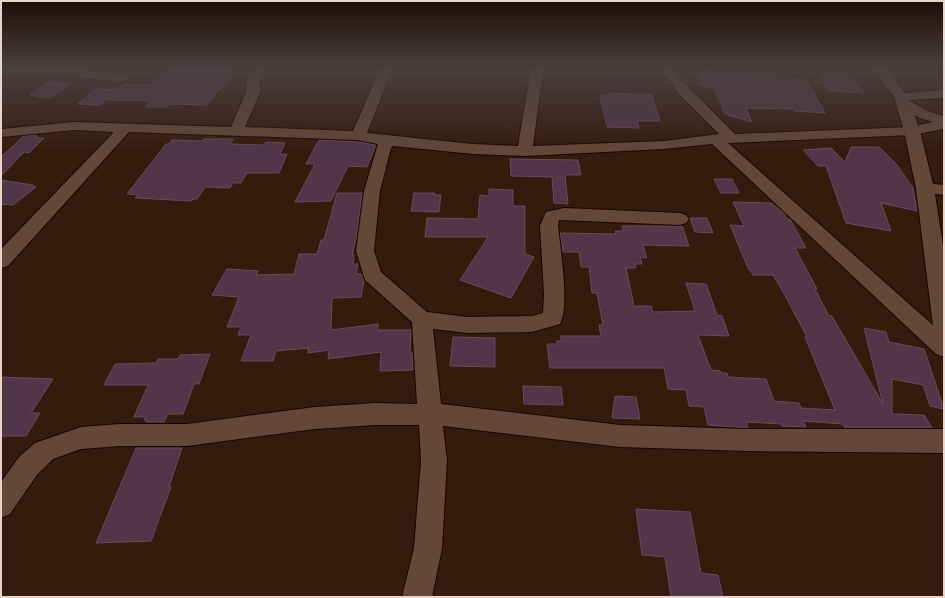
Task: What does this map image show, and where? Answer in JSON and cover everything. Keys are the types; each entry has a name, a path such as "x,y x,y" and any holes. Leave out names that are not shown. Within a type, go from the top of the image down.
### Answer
{"street":[{"path":"236,131 251,97"},
{"path":"358,136 374,97"},
{"path":"525,151 533,97"},
{"path":"689,97 724,139 944,348"},
{"path":"900,97 912,131 939,249 944,326"},
{"path":"902,100 924,97"},
{"path":"902,100 925,115 944,121"},
{"path":"1,133 74,126 236,131 358,136 390,141 473,149 525,151 664,145 724,139 912,131 944,125"},
{"path":"1,261 125,128"},
{"path":"390,141 384,146 372,191 365,251 372,275 402,304 422,319 468,325 532,324 552,318 554,295 549,225 552,216 564,214 680,219"},
{"path":"925,188 944,190"},
{"path":"417,597 428,548 434,461 422,319"},
{"path":"1,505 28,466 44,451 81,438 120,435 187,435 315,418 375,414 431,415 620,436 746,440 944,441"}],"building":[{"path":"86,97 108,97 100,105 78,104"},
{"path":"110,97 213,97 206,105 170,104 167,107 145,107 150,101 107,100"},
{"path":"600,97 653,97 660,121 637,121 639,128 607,127"},
{"path":"718,97 816,97 825,113 794,111 794,109 746,108 752,122 725,114"},
{"path":"36,135 38,138 44,138 29,153 24,152 1,176 1,157 24,136"},
{"path":"204,139 233,139 230,144 264,145 266,142 285,143 280,154 287,154 279,173 247,173 241,183 233,183 230,188 205,187 197,199 193,199 191,201 135,198 138,195 127,194 166,144 169,144 172,140 203,141"},
{"path":"319,140 359,142 376,145 367,167 348,166 331,201 295,202 315,164 306,164"},
{"path":"851,147 879,147 897,165 913,188 917,211 881,203 891,231 846,223 826,166 818,166 803,150 831,148 845,162"},
{"path":"510,159 578,160 581,175 565,175 568,204 554,203 552,177 511,176"},
{"path":"714,179 732,179 739,193 721,193"},
{"path":"1,180 33,185 32,186 36,187 13,205 1,204"},
{"path":"489,189 513,190 513,206 525,206 525,254 534,257 511,298 460,280 488,237 425,237 427,218 478,219 480,195 489,196"},
{"path":"337,193 362,193 357,235 352,255 354,255 353,264 358,264 356,274 362,274 364,281 361,297 332,298 331,330 378,324 378,330 411,330 410,352 412,352 413,370 380,371 381,352 328,359 329,350 308,353 308,348 276,351 273,361 241,361 251,335 238,335 241,327 227,327 239,297 212,295 227,269 258,271 256,275 294,274 299,254 317,254 321,240 324,240"},
{"path":"414,193 435,193 434,195 441,195 439,212 411,211"},
{"path":"733,202 771,203 783,212 787,219 790,219 806,248 795,248 817,289 815,289 829,316 832,316 883,404 864,328 886,332 889,342 924,349 944,409 930,406 923,385 892,379 892,414 924,415 932,428 845,428 843,424 803,421 806,427 746,422 748,428 708,425 704,407 689,406 686,390 668,389 664,368 550,368 547,344 557,344 557,341 561,341 561,336 601,336 599,325 603,325 597,293 592,293 589,267 581,267 579,252 563,252 560,233 616,234 615,231 623,231 622,226 682,226 689,246 643,245 647,258 640,257 642,264 635,264 636,268 626,268 634,306 651,306 653,312 695,311 686,283 706,284 717,315 722,316 729,336 698,335 711,370 727,373 728,377 766,379 774,401 799,403 801,408 835,410 805,337 807,337 773,275 753,275 749,270 730,225 744,226"},
{"path":"690,218 707,218 713,233 695,232"},
{"path":"453,337 495,338 495,367 450,366"},
{"path":"210,354 199,384 194,384 183,414 168,414 164,422 146,422 147,420 144,420 146,417 134,417 148,385 104,385 115,364 156,363 158,359 178,359 180,355"},
{"path":"1,377 53,379 31,413 40,413 26,436 1,436"},
{"path":"523,386 561,387 563,405 524,404"},
{"path":"615,396 636,397 640,419 612,418"},
{"path":"136,448 182,448 169,487 171,487 151,541 96,543"},
{"path":"636,509 690,512 701,573 718,575 723,597 671,597 665,557 642,555"}]}
